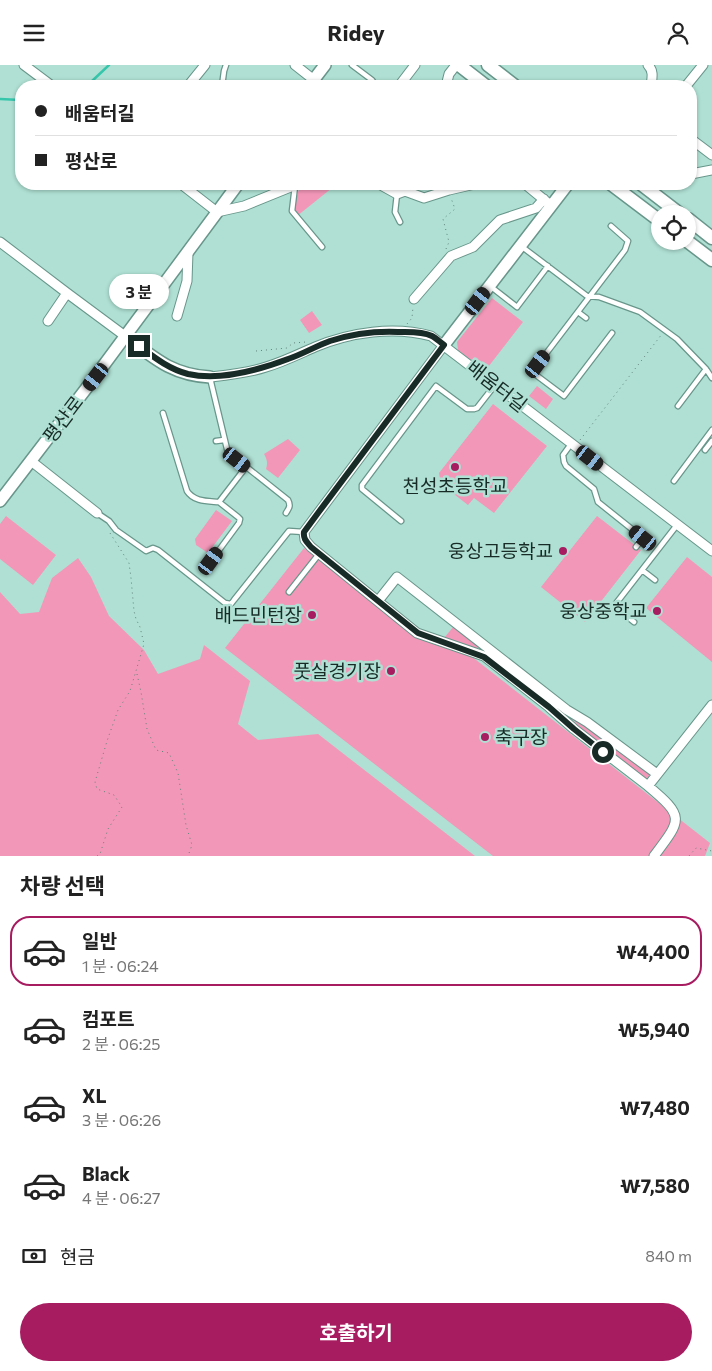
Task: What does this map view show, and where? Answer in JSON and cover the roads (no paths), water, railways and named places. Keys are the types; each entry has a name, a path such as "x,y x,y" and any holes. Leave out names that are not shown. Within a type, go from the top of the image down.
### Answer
{"main road":[{"path":"457,65 478,80"},
{"path":"488,65 507,80"},
{"path":"619,190 651,214"},
{"path":"649,190 668,205"},
{"path":"696,225 712,238"},
{"path":"696,248 712,260"}],"street":[{"path":"24,65 43,80"},
{"path":"193,80 205,65"},
{"path":"295,65 309,80"},
{"path":"314,80 326,65"},
{"path":"404,80 415,65"},
{"path":"448,80 449,74 457,65"},
{"path":"648,65 652,71 652,80"},
{"path":"691,80 703,65"},
{"path":"697,144 712,155"},
{"path":"697,173 712,171"},
{"path":"188,190 217,212 244,206 282,190"},
{"name":"평산로","path":"0,501 126,336 234,190"},
{"path":"389,190 397,194 405,191 424,198 449,190"},
{"path":"532,190 547,202"},
{"path":"414,299 451,256 473,247 500,220 536,208 547,202 561,190"},
{"path":"547,202 520,245 304,532 305,540 418,633 487,653 587,722 657,774"},
{"path":"0,242 165,366 190,375 210,377 264,368 332,341 360,334 413,332 431,336 444,345"},
{"path":"177,316 186,281 188,252"},
{"path":"48,321 67,293"},
{"name":"배움터길","path":"444,345 712,551"},
{"path":"31,461 98,513"},
{"path":"378,601 397,577 574,729 665,800 675,813 676,821 674,829 654,856"},
{"path":"648,786 712,705"}],"lane":[{"path":"223,80 226,65"},
{"path":"352,65 372,80"},
{"path":"295,190 292,211 322,247"},
{"path":"397,194 395,212 400,221"},
{"path":"611,226 626,238 628,245 532,372 564,396 612,333"},
{"path":"520,245 587,296 634,309 678,339 712,378"},
{"path":"489,286 517,307 548,266"},
{"path":"578,312 586,317"},
{"path":"678,406 706,369"},
{"path":"210,377 229,453 288,500 290,504 286,513"},
{"path":"401,521 362,489 362,485 436,386 470,410 477,408 495,385"},
{"path":"163,413 190,496 195,499 219,502 240,519 211,561"},
{"path":"674,481 712,430"},
{"path":"216,441 224,439"},
{"path":"705,450 712,441"},
{"path":"573,445 562,455 566,466 594,489 598,502 643,538 636,547"},
{"path":"219,502 246,467"},
{"path":"98,513 109,521 116,530 146,551 153,547 158,550 225,603 230,604 289,531 304,532"},
{"path":"634,622 614,605 678,525"},
{"path":"289,592 320,553"},
{"path":"642,570 655,580"}],"waterway":[{"path":"93,80 109,65"},
{"path":"0,99 15,100"}],"place":[{"name":"천성초등학교","path":"455,467"},
{"name":"웅상고등학교","path":"563,551"},
{"name":"웅상중학교","path":"657,611"},
{"name":"배드민턴장","path":"312,615"},
{"name":"풋살경기장","path":"391,671"},
{"name":"축구장","path":"485,737"}]}
